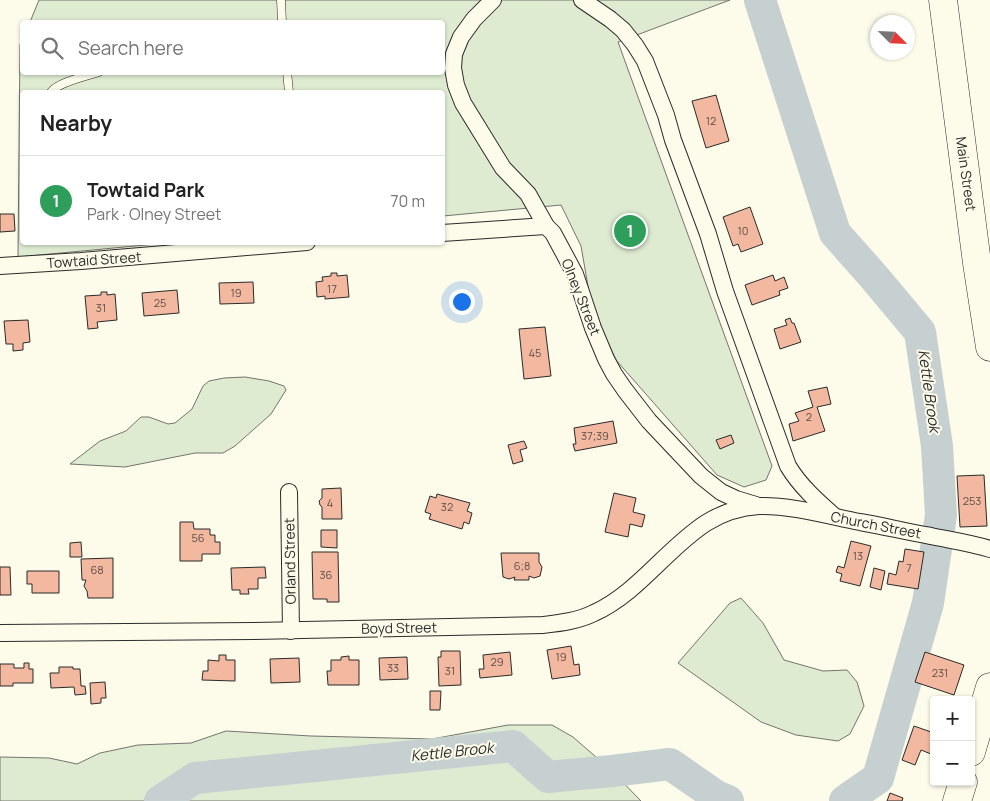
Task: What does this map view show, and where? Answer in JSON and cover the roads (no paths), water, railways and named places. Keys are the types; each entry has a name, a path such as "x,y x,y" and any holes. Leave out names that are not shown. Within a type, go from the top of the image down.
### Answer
{"highway":[{"name":"Main Street","path":"943,0 990,347"},
{"path":"974,741 990,687"},
{"path":"957,801 962,786"}],"street":[{"name":"Olney Street","path":"494,0 474,19 461,37 454,54 453,68 462,103 503,168 528,194 546,226 553,233 575,274 599,344 614,374 625,390 649,420 701,476 721,492 761,506"},
{"path":"582,0 623,30 635,45 644,61 666,115 676,149 708,234 729,300 788,466 805,490 836,517"},
{"path":"445,232 546,226"},
{"name":"Towtaid Street","path":"0,266 81,262 272,245"},
{"name":"Orland Street","path":"289,492 291,631"},
{"name":"Church Street","path":"761,506 783,507 990,549"},
{"name":"Boyd Street","path":"0,633 291,631 543,625 574,620 593,614 611,604 705,524 738,509 761,506"}],"lane":[{"path":"281,0 282,20"},
{"path":"52,90 89,75"},
{"path":"287,75 289,90"}],"waterway":[{"name":"Kettle Brook","path":"760,0 835,233 920,332 937,446 941,515 928,603 878,778 845,801"},
{"name":"Kettle Brook","path":"160,801 195,778 513,746 548,777 670,764 716,796 728,801"}],"place":[{"name":"Towtaid Park","path":"630,231"}]}
